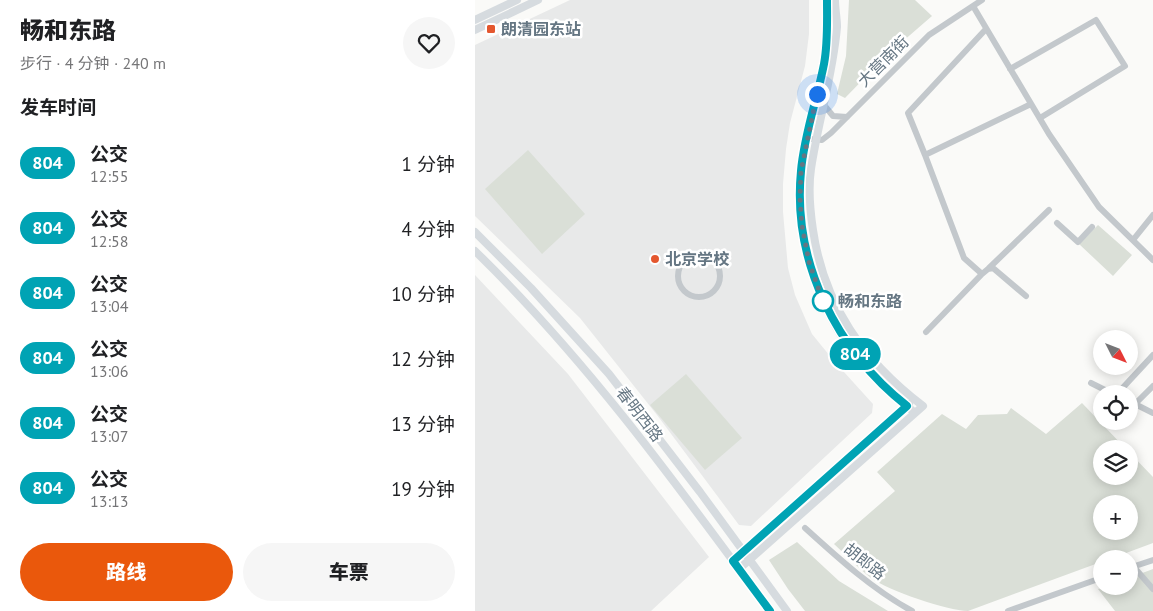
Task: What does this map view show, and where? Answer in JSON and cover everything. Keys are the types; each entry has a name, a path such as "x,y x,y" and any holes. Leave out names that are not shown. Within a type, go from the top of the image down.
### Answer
{"main road":[{"path":"475,20 517,0"},
{"path":"475,30 538,0"},
{"path":"827,0 828,26 824,62 801,171 802,226 809,262 819,292 847,345 880,384 915,413"},
{"path":"739,569 923,406 893,381 860,344 845,323 831,296 816,247 810,208 811,171 837,25 835,0"},
{"name":"春明西路","path":"475,232 531,288 609,374 700,492 787,611"},
{"name":"春明西路","path":"475,251 503,278 587,371 636,431 770,611"},
{"path":"733,561 914,400"}],"street":[{"name":"大营南街","path":"817,140 822,140 831,133 929,35 982,0"},
{"path":"973,6 1031,104 1099,207 1153,260"},
{"path":"1010,69 1096,20 1125,66 1040,118"},
{"path":"982,274 964,258 908,113 986,29"},
{"path":"925,155 1031,104"},
{"path":"824,105 833,116 847,117"},
{"path":"807,139 817,140"},
{"path":"926,332 982,274 1049,210"},
{"path":"1133,240 1153,215"},
{"path":"1057,223 1079,242 1092,227"},
{"path":"699,254 706,256 713,259 717,265 720,279 714,291 709,295 702,297 689,295 680,285 678,272 681,265 692,256 699,254"},
{"path":"988,269 993,268 1026,296"},
{"path":"1124,385 1153,355"},
{"path":"1091,383 1095,385"},
{"path":"1138,398 1153,386"},
{"path":"1138,406 1153,413"},
{"name":"胡郎路","path":"805,528 844,563 895,602 912,611"},
{"path":"1138,565 1153,560"},
{"path":"1138,574 1153,589"},
{"path":"1007,611 1093,581"}],"shaded area":[{"name":"北京学校","path":"570,0 809,0 809,34 805,66 790,123 783,184 783,212 788,268 795,295 812,334 873,404 872,413 751,526 739,525 657,415 580,318 475,216 475,45"},
{"path":"849,0 915,0 932,16 887,55 845,98 837,94 846,56"},
{"path":"528,150 585,214 542,254 485,189"},
{"path":"1098,225 1132,255 1113,276 1079,244"},
{"path":"475,275 568,374 709,557 651,611 475,611"},
{"path":"686,374 742,438 705,470 650,405"},
{"path":"1082,403 1093,414 1093,430 1108,430 1117,440 1093,440 1093,485 1138,485 1138,461 1153,477 1153,543 1134,550 1093,550 1093,565 968,611 933,604 903,594 879,583 861,570 834,544 895,491 877,472 942,414 966,429 978,415 1007,414 1011,408 1046,434"},
{"path":"797,542 839,581 888,611 805,611 769,560"},
{"path":"1153,569 1153,611 1115,611 1103,595 1138,595 1138,575"}],"bus line":[{"name":"804","path":"770,611 733,561 907,406 880,384 847,345 819,292 809,262 802,226 801,171 824,62 828,26 827,0"}],"place":[{"name":"朗清园东站","path":"491,29"},
{"name":"北京学校","path":"655,259"},
{"name":"畅和东路","path":"823,301"}],"route":[{"path":"817,94 801,171 800,198 802,226 809,262 823,301"}]}
